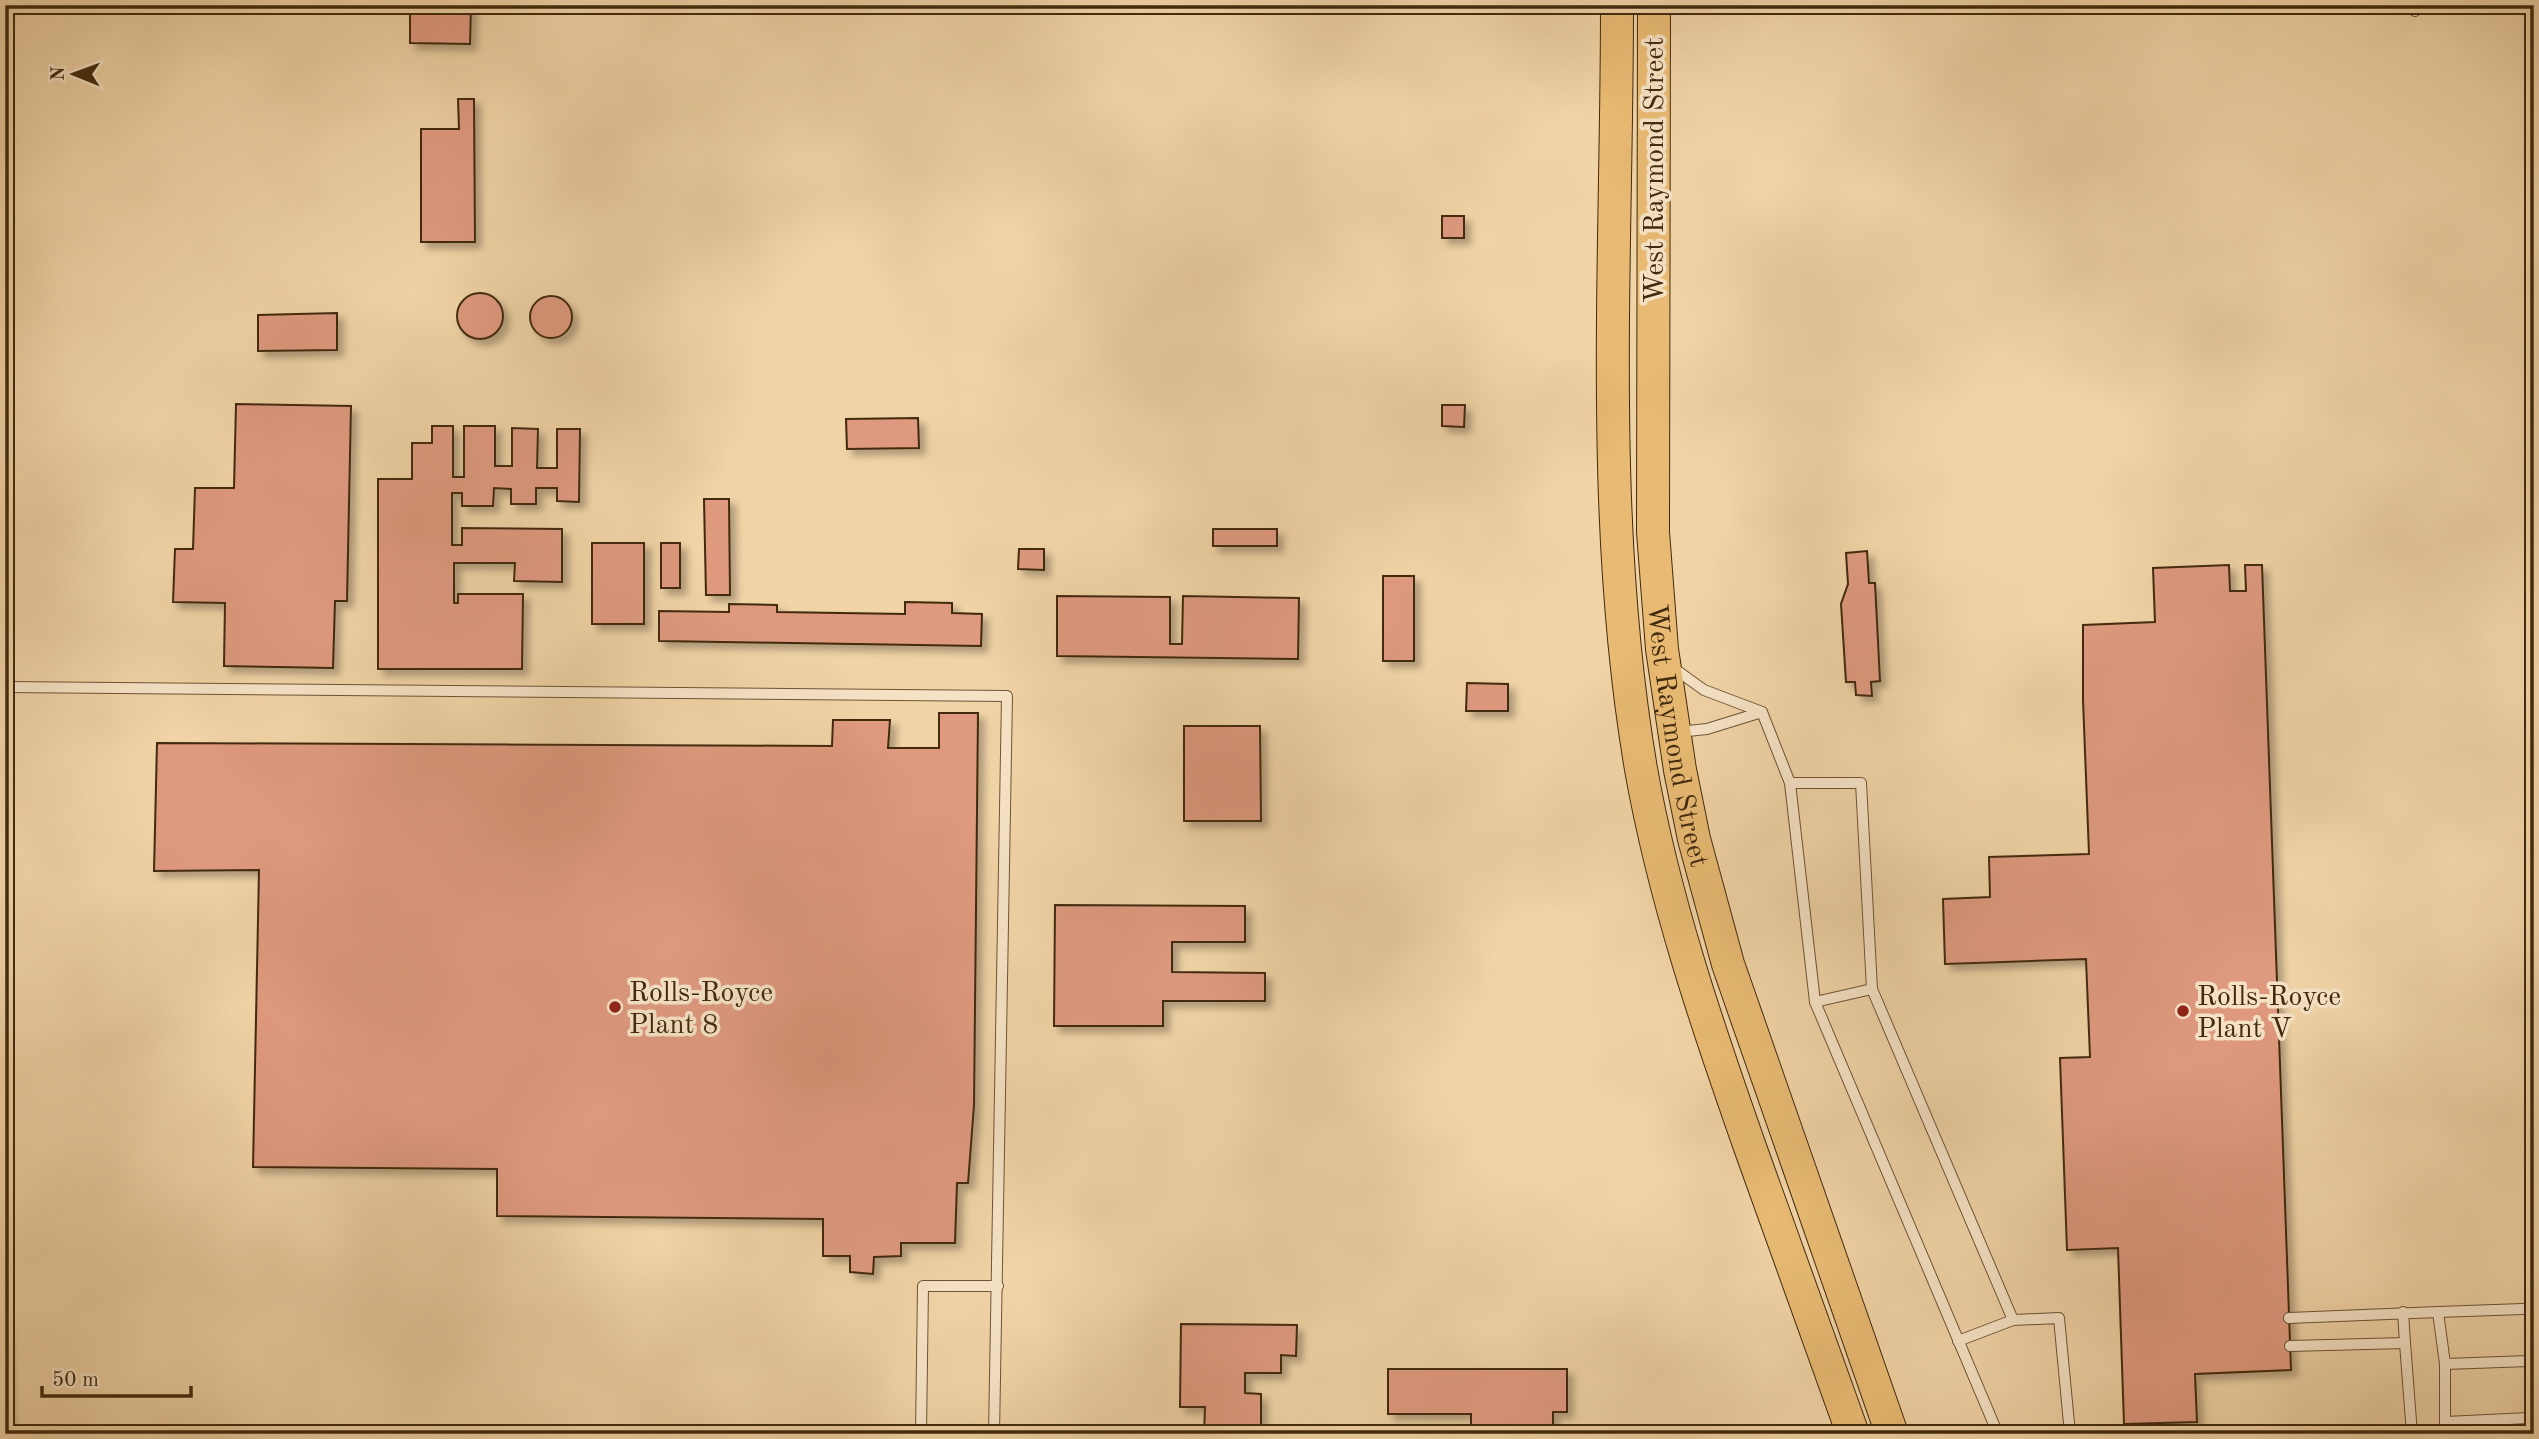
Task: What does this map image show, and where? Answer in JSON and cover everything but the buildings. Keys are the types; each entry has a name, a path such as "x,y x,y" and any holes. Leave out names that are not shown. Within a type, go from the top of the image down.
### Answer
{"main road":[{"name":"West Raymond Street","path":"1617,5 1614,389 1617,564 1636,704 1642,772 1662,866 1699,999 1851,1432"},
{"name":"West Raymond Street","path":"1654,5 1653,532 1670,728 1694,839 1728,964 1892,1434"}],"lane":[{"path":"1664,662 1704,690 1762,712 1790,783 1815,1002 1998,1434"},
{"path":"5,687 1007,696 994,1434"},
{"path":"1670,728 1707,729 1762,712"},
{"path":"1790,783 1861,783 1872,989 2013,1320"},
{"path":"1815,1002 1872,989"},
{"path":"921,1434 923,1286 998,1286"},
{"path":"2289,1318 2523,1309"},
{"path":"2403,1312 2412,1434"},
{"path":"2438,1312 2445,1364 2445,1434"},
{"path":"1958,1341 2013,1320 2059,1318 2070,1434"},
{"path":"2290,1346 2405,1342"},
{"path":"2445,1364 2529,1361"},
{"path":"2446,1422 2529,1419"}],"place":[{"name":"Rolls-Royce Plant 8","path":"615,1007"},
{"name":"Rolls-Royce Plant V","path":"2183,1011"}]}
